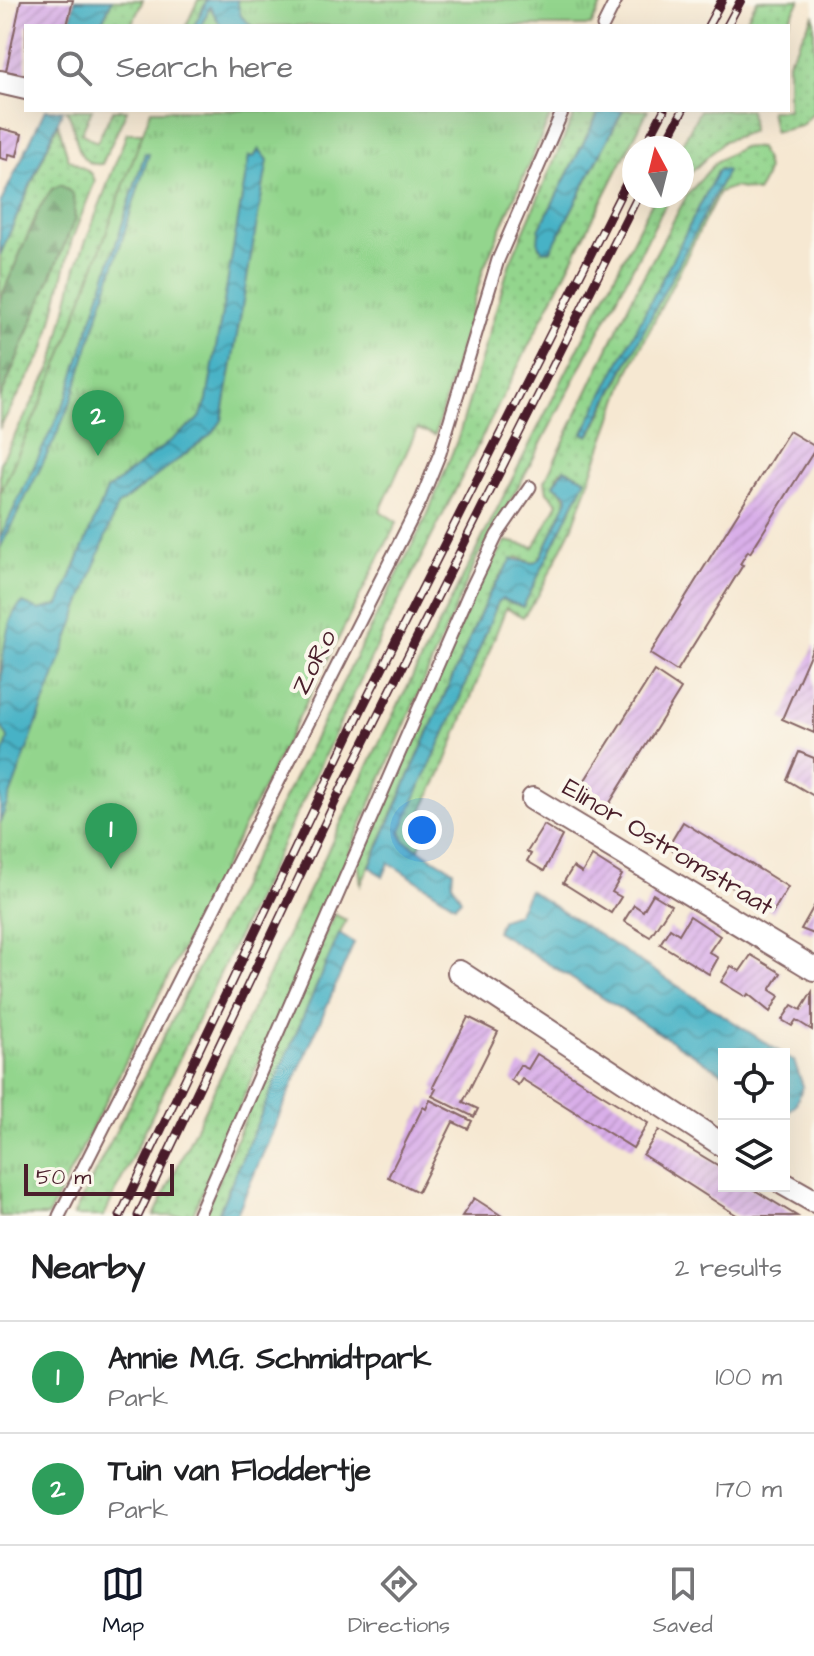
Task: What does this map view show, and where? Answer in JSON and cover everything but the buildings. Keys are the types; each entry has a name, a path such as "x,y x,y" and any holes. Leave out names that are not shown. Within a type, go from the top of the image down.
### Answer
{"street":[{"path":"0,82 24,88"},
{"name":"Elinor Ostromstraat","path":"533,799 814,969"},
{"path":"459,972 718,1142"},
{"path":"790,1187 814,1201"}],"lane":[{"path":"604,24 616,0"},
{"name":"ZoRo","path":"59,1216 421,500 444,441 498,260 562,112"},
{"path":"198,1216 469,593 497,535 530,487"}],"green space":[{"path":"112,0 143,0 132,24 101,24"},
{"path":"198,0 604,0 592,24 187,24"},
{"path":"757,0 800,0 786,24 744,24"},
{"path":"814,14 814,112 801,126 774,132 770,112 790,112 790,58"},
{"path":"67,112 91,112 81,133 97,142 112,112 126,112 102,164 92,163 80,153"},
{"path":"150,112 552,112 484,267 435,435 417,429 380,511 397,522 48,1216 0,1216 0,494 60,360"},
{"path":"575,112 599,112 539,230 539,247 550,251 622,112 647,112 635,136 622,136 622,161 387,625 104,1216 73,1216 427,516 458,438 509,265"},
{"path":"699,112 750,112 752,131 724,141 694,170 694,136 686,136"},
{"path":"58,123 68,158 92,174 95,181 72,239 45,349 0,427 0,399 75,219 21,256 0,300 0,255"},
{"path":"127,133 159,133 0,538 0,463 53,364 76,267"},
{"path":"742,147 759,148 765,160 766,175 757,192 734,187 719,192 628,373 573,526 539,594 523,617 506,608 443,769 411,832 422,839 419,849 404,841 401,829 455,710 498,602 502,599 523,607 586,479 569,471 560,471 554,484 568,499 540,559 533,563 517,557 501,574 489,594 361,885 358,859 475,593 506,541 534,547 558,503 547,492 545,481 633,296 680,208 694,208 694,187 717,161","holes":["720,169 722,176 589,436 583,433"]},
{"path":"61,185 73,194 75,219 0,399 0,300 40,207 52,189"},
{"path":"649,208 664,208 522,480 477,558 192,1216 154,1216 378,745"},
{"path":"334,914 346,920 217,1216 203,1216"}],"water":[{"path":"75,0 112,0 101,24 69,24"},
{"path":"207,0 237,0 241,16 250,24 220,24 210,7 202,24 195,24"},
{"path":"44,112 62,112 0,255 0,204"},
{"path":"599,112 622,112 551,250 543,251 538,244 539,230"},
{"path":"259,149 268,160 222,420 213,433 117,506 0,823 0,765 8,739 0,723 1,677 10,623 23,603 39,610 59,605 107,490 200,418 207,400 249,156 254,157"},
{"path":"145,153 149,154 72,399 0,548 0,538 67,397"},
{"path":"718,170 727,171 589,436 583,433"},
{"path":"564,469 586,479 523,607 502,599 498,602 455,710 400,832 404,841 453,870 452,883 461,899 455,905 389,863 383,877 370,866 489,594 512,559 533,563 540,559 568,499 567,494 554,485"},
{"path":"529,890 774,1048 718,1048 718,1070 496,931 502,919 517,914"},
{"path":"339,934 354,943 236,1216 217,1216"},
{"path":"790,1059 794,1061 803,1086 795,1106 790,1110"}],"railway":[{"path":"709,24 722,0"},
{"path":"728,24 741,0"},
{"path":"650,136 663,112"},
{"path":"669,136 682,112"},
{"path":"120,1216 363,706 622,192"},
{"path":"138,1216 343,785 632,208"}],"place":[{"name":"Tuin van Floddertje","path":"98,456"},
{"name":"Annie M.G. Schmidtpark","path":"111,869"}]}
